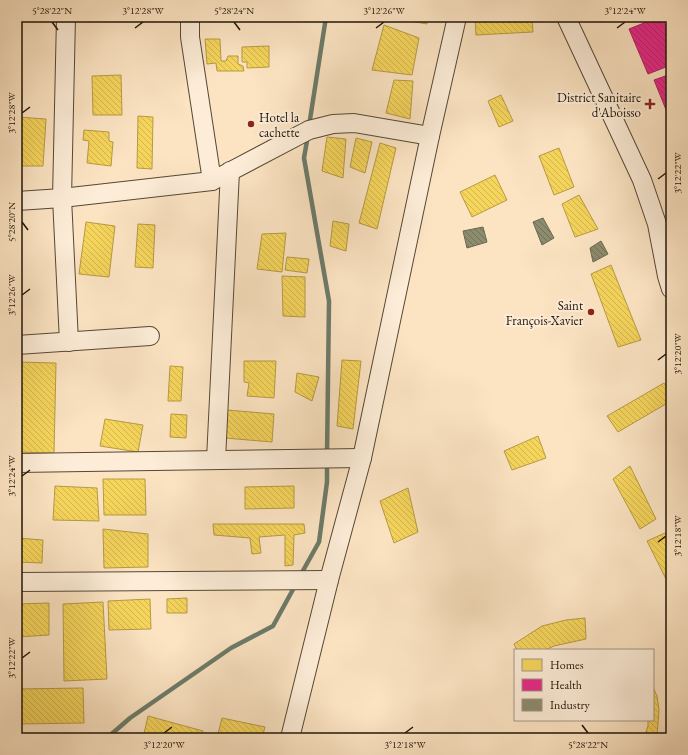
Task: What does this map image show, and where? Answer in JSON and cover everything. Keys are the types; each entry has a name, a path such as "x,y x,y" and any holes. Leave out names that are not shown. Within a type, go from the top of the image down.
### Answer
{"street":[{"path":"66,17 62,198 68,342"},
{"path":"190,17 190,37 212,181"},
{"path":"290,738 329,580 362,458 430,136 457,17"},
{"path":"566,17 642,180 657,224 671,289"},
{"path":"17,201 62,198 212,181 310,130 333,124 354,123 430,136"},
{"path":"216,460 230,171"},
{"path":"17,345 150,336"},
{"path":"17,463 362,458"},
{"path":"17,582 329,580"}],"building: Homes":[{"path":"405,17 428,17 427,24 404,20"},
{"path":"475,17 532,17 533,32 476,35"},
{"path":"384,25 419,38 412,75 372,70"},
{"path":"205,39 220,39 221,61 226,61 228,56 238,56 238,64 243,66 244,71 217,71 216,63 207,64"},
{"path":"269,46 269,67 247,68 247,62 242,62 242,47"},
{"path":"121,75 122,115 93,115 92,76"},
{"path":"394,80 413,81 410,119 386,113"},
{"path":"501,95 513,121 499,127 488,101"},
{"path":"138,116 153,117 152,169 137,168"},
{"path":"17,117 46,119 43,166 17,166"},
{"path":"84,130 109,132 109,141 113,142 111,166 87,163 89,141 83,140"},
{"path":"327,137 346,139 343,178 322,171"},
{"path":"356,138 372,142 365,173 350,167"},
{"path":"380,143 396,148 377,229 359,223"},
{"path":"559,148 574,187 554,195 539,156"},
{"path":"495,175 507,200 472,217 460,192"},
{"path":"579,195 598,229 575,237 562,204"},
{"path":"333,221 349,224 346,251 330,246"},
{"path":"86,222 115,226 109,277 79,274"},
{"path":"138,224 155,225 153,268 135,267"},
{"path":"286,233 282,272 257,269 262,234"},
{"path":"287,257 309,259 307,273 285,270"},
{"path":"611,265 641,340 618,347 591,274"},
{"path":"282,276 305,277 305,317 283,316"},
{"path":"342,360 361,361 353,429 337,426"},
{"path":"244,361 276,361 274,398 247,396 249,383 244,382"},
{"path":"17,362 56,363 54,453 17,452"},
{"path":"170,366 183,367 181,401 168,401"},
{"path":"297,373 319,377 312,401 295,392"},
{"path":"664,383 671,395 671,401 618,432 607,416"},
{"path":"227,410 274,414 272,442 225,438"},
{"path":"171,414 187,415 186,438 170,437"},
{"path":"105,419 143,425 138,452 100,446"},
{"path":"538,436 546,458 512,470 504,451"},
{"path":"630,466 656,519 640,529 613,479"},
{"path":"103,479 145,479 146,515 104,515"},
{"path":"55,486 97,488 99,521 53,520"},
{"path":"294,486 294,508 245,509 245,487"},
{"path":"408,488 418,532 394,543 380,501"},
{"path":"213,524 304,524 305,533 294,535 293,565 285,566 285,535 259,537 261,553 252,554 250,538 214,535"},
{"path":"103,529 148,534 148,567 104,568"},
{"path":"665,533 671,545 671,589 647,541"},
{"path":"17,538 43,540 42,563 17,562"},
{"path":"187,598 187,613 167,613 167,599"},
{"path":"150,599 151,629 109,630 108,601"},
{"path":"103,602 107,679 64,681 63,604"},
{"path":"49,603 49,635 17,637 17,604"},
{"path":"585,618 586,639 554,646 547,649 516,649 514,644 542,626 566,620"},
{"path":"83,688 84,723 17,724 17,689"},
{"path":"654,689 657,696 659,710 656,738 644,738 648,721 654,721"},
{"path":"148,716 203,731 201,738 143,738"},
{"path":"222,718 265,727 262,738 217,738"},
{"path":"68,733 68,738 17,738 17,736"}],"building: Health":[{"path":"662,17 671,38 671,65 648,74 629,29"},
{"path":"671,74 671,122 654,80"}],"building: Industry":[{"path":"543,218 554,238 542,245 533,222"},
{"path":"483,227 487,242 467,248 463,231"},
{"path":"601,241 608,254 593,262 590,248"}],"waterway":[{"path":"309,126 326,17"},
{"path":"308,135 304,158 329,301 327,456"},
{"path":"300,576 319,542 327,482 327,463"},
{"path":"107,738 130,718 231,648 273,626 296,584"}],"place":[{"name":"District Sanitaire d'Aboisso","path":"650,104"},
{"name":"Hotel la cachette","path":"251,124"},
{"name":"Saint François-Xavier","path":"591,312"}]}
